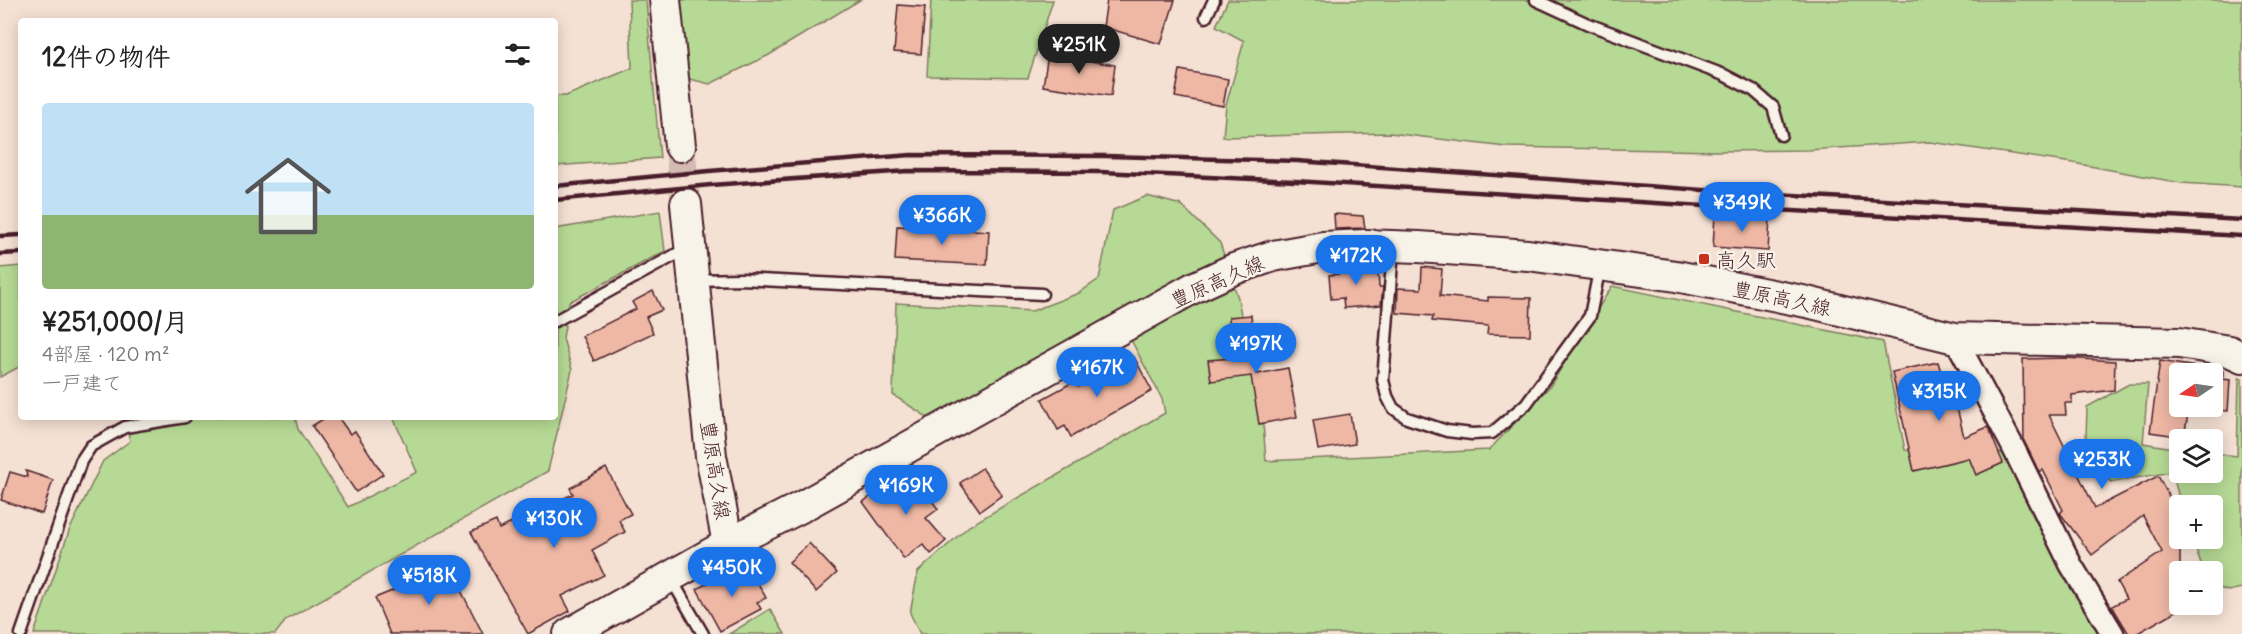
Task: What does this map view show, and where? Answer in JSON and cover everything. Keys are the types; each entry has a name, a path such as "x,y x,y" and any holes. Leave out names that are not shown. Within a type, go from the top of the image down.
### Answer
{"main road":[{"path":"665,0 680,146"},
{"name":"豊原高久線","path":"686,204 711,456 728,544 801,507 1193,288 1234,269 1273,256 1323,247 1394,246 1528,255 1676,276 1807,302 1955,338 2179,343 2229,351 2242,357"},
{"path":"569,634 728,544"}],"street":[{"path":"1955,338 2012,445 2071,565 2113,634"}],"lane":[{"path":"1206,17 1214,0"},
{"path":"1536,0 1588,24 1724,75 1753,90 1773,107 1781,135"},
{"path":"1394,246 1383,380 1387,396 1393,408 1407,418 1447,431 1472,434 1492,433 1526,404 1590,316 1601,265"},
{"path":"558,319 689,247"},
{"path":"692,280 741,279 1042,294"},
{"path":"21,634 81,461 91,446 126,426 165,420"},
{"path":"670,577 703,634"}],"green space":[{"path":"629,0 646,0 660,158 558,166 558,96 566,96 632,68"},
{"path":"678,0 860,0 769,55 710,84 685,78"},
{"path":"931,0 1053,0 1028,78 927,76"},
{"path":"1228,0 2242,0 2242,187 2181,183 2073,163 1930,142 1808,150 1718,151 1506,147 1390,133 1223,137 1226,105 1244,41 1216,26"},
{"path":"1147,196 1181,205 1220,243 1238,298 1250,365 1261,397 1266,461 1489,450 1550,386 1612,286 1883,342 1905,450 2005,453 2100,634 920,634 910,613 918,572 969,526 1165,413 1162,399 1121,321 933,421 893,395 896,303 1032,311 1079,293 1099,279 1113,210"},
{"path":"660,211 665,251 569,302 563,338 572,370 548,471 287,619 275,634 34,634 69,531 103,461 130,441 125,420 296,420 298,429 348,507 417,472 394,420 558,420 558,228"},
{"path":"18,266 18,368 0,377 0,268"},
{"path":"2239,378 2242,379 2242,588 2228,591 2223,589 2223,561 2200,561 2196,549 2223,549 2223,495 2178,495 2175,483 2223,483 2223,454 2237,456"},
{"path":"2129,384 2148,384 2143,443 2169,447 2169,472 2111,482 2086,439 2087,407"},
{"path":"770,609 785,634 729,634"}],"building":[{"path":"1107,0 1175,0 1161,44 1103,27"},
{"path":"898,5 925,7 921,54 894,52"},
{"path":"1048,54 1115,65 1111,96 1043,86"},
{"path":"1180,70 1228,79 1223,106 1175,97"},
{"path":"1334,214 1363,216 1365,228 1335,229"},
{"path":"1715,215 1770,219 1768,251 1713,247"},
{"path":"897,226 989,231 987,265 895,260"},
{"path":"1370,262 1371,272 1378,271 1379,287 1383,287 1381,305 1344,308 1343,298 1331,299 1329,275 1339,274 1338,264"},
{"path":"1422,267 1442,269 1440,296 1488,301 1488,297 1531,298 1530,335 1487,334 1488,326 1432,321 1433,316 1397,313 1398,288 1421,289"},
{"path":"653,291 662,310 646,317 653,333 594,361 582,336 636,309 632,302"},
{"path":"1251,315 1257,374 1288,368 1297,417 1259,424 1251,376 1211,381 1208,360 1232,358 1229,317"},
{"path":"1134,357 1152,391 1071,437 1065,426 1058,430 1042,399 1075,381 1078,387"},
{"path":"2065,358 2115,361 2114,390 2072,395 2072,403 2065,403 2066,415 2049,415 2095,508 2158,476 2169,496 2169,549 2180,549 2180,561 2169,561 2169,615 2136,634 2129,634 2112,606 2126,599 2117,582 2162,552 2143,516 2092,555 2060,513 2063,510 2043,470 2039,472 2024,441 2023,359"},
{"path":"2160,361 2172,363 2169,363 2169,417 2187,417 2185,429 2169,429 2169,435 2150,432"},
{"path":"1938,362 1941,372 1948,370 1964,437 1988,427 2003,463 1976,475 1969,458 1914,471 1892,372"},
{"path":"2223,379 2230,380 2228,411 2223,411"},
{"path":"1350,414 1355,444 1318,450 1313,420"},
{"path":"321,420 340,420 350,434 355,431 383,474 356,492 312,426"},
{"path":"606,468 631,514 619,520 625,532 592,550 604,575 562,596 570,611 528,634 471,532 496,521 499,529 573,494 570,488"},
{"path":"982,468 1002,495 980,511 960,483"},
{"path":"26,471 53,480 42,514 1,500 10,472 27,477"},
{"path":"913,474 938,509 926,518 946,541 931,554 923,544 904,559 863,502 893,481 899,484"},
{"path":"809,543 837,573 816,592 789,562"},
{"path":"446,561 483,634 390,634 375,598 421,579 418,572"},
{"path":"748,565 766,598 757,602 761,609 720,631 697,589 716,578 718,582"}],"tunnel":[{"path":"680,146 686,204"}],"railway":[{"path":"558,186 911,155 1106,156 1297,161 1703,190 2242,220"},
{"path":"558,200 711,185 908,171 1101,172 1295,181 2242,236"},
{"path":"0,236 18,235"},
{"path":"0,254 18,253"}],"place":[{"name":"高久駅","path":"1704,259"}]}
